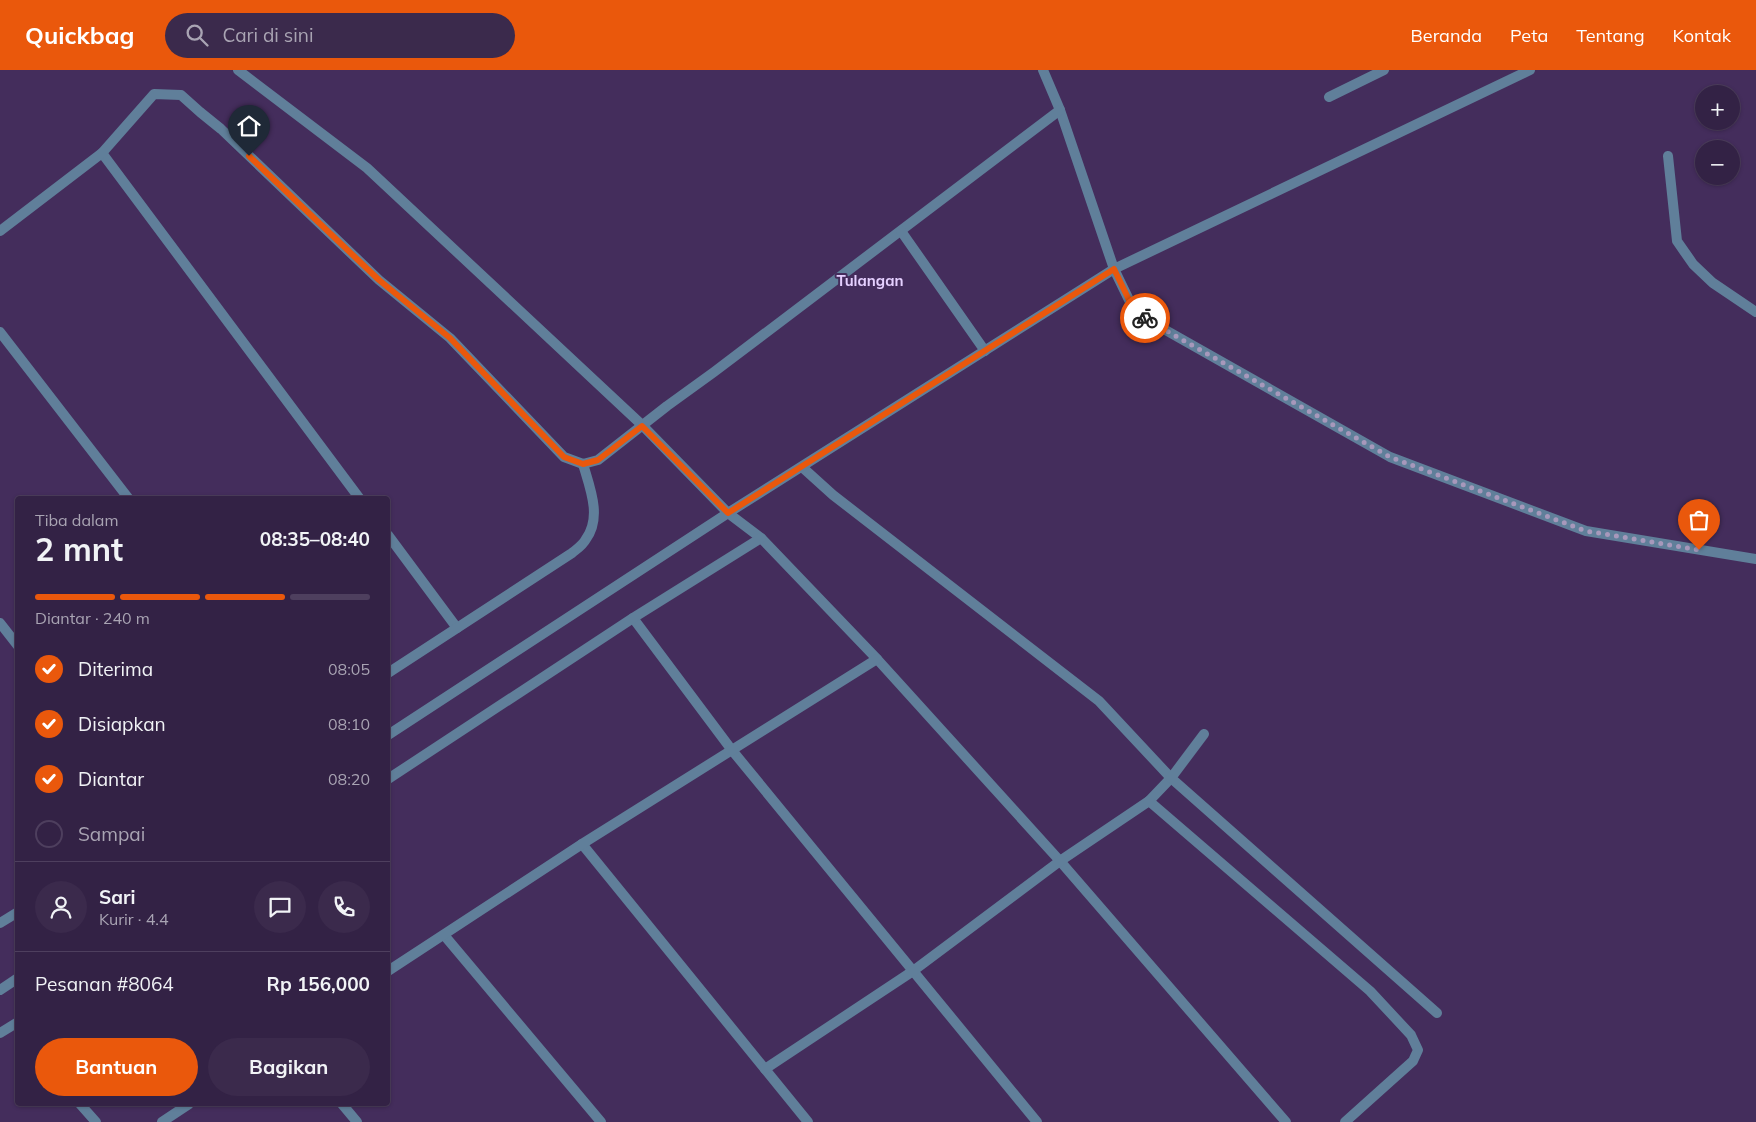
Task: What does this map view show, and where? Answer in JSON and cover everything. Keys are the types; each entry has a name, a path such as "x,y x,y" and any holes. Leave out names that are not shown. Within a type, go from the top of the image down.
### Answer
{"street":[{"path":"238,70 367,168 642,426 728,513 761,538 877,659 1060,861 1286,1122"},
{"path":"1044,70 1060,110 1114,269 1131,304 1146,319 1390,457 1586,531 1756,560"},
{"path":"1329,96 1384,70"},
{"path":"390,734 728,513 1114,269 1530,70"},
{"path":"0,231 102,153 154,94 181,95 221,128 379,280 450,338 564,457 583,464 598,460 1060,110"},
{"path":"102,153 358,496"},
{"path":"1668,156 1677,241 1693,264 1713,283 1756,312"},
{"path":"900,231 985,351"},
{"path":"0,332 127,496"},
{"path":"390,672 572,553 586,540 594,521 593,501 583,464"},
{"path":"802,467 833,495 1099,700 1170,778 1437,1012"},
{"path":"390,538 457,628"},
{"path":"390,778 633,618 761,538"},
{"path":"633,618 731,749 1037,1122"},
{"path":"0,623 15,642"},
{"path":"390,970 582,844 877,659"},
{"path":"765,1069 913,971 1060,861 1149,801 1170,778 1204,734"},
{"path":"1149,801 1370,991 1411,1035 1418,1050 1413,1061 1346,1122"},
{"path":"582,844 808,1122"},
{"path":"0,924 15,914"},
{"path":"444,935 601,1122"},
{"path":"0,990 15,980"},
{"path":"0,1033 15,1027"},
{"path":"82,1106 96,1122"},
{"path":"162,1122 186,1106"},
{"path":"344,1106 357,1122"}],"way so far":[{"path":"1145,318 1390,457 1586,531 1699,550"}],"district":[{"name":"Tulangan","path":"870,280"}],"route":[{"path":"249,156 379,280 450,338 564,457 583,464 598,460 642,426 728,513 1114,269 1131,304 1145,318"}]}
